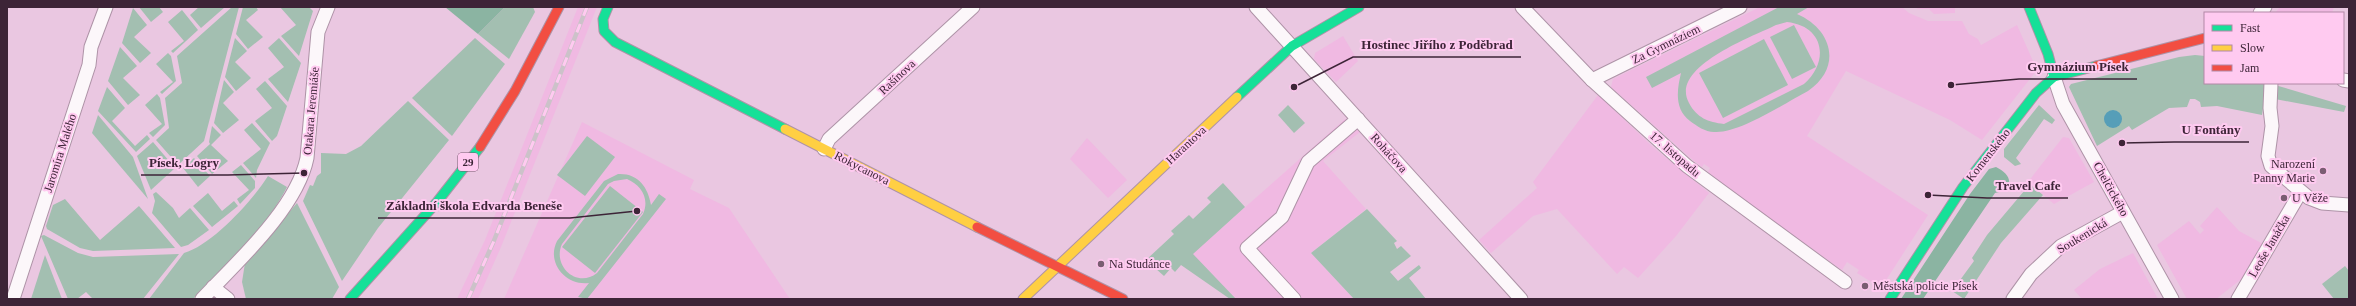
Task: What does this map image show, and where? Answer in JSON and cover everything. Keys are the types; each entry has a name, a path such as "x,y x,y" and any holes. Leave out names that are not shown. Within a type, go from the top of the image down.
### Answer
{"street":[{"name":"Jaromíra Malého","path":"13,299 35,236 57,159 89,65 91,47 106,7"},
{"name":"Otakara Jeremiáše","path":"202,299 265,231 296,190 304,174 318,32 328,7"},
{"name":"29","path":"350,299 414,227 485,140 514,91 559,7"},
{"name":"Rokycanova","path":"608,7 603,19 604,31 620,44 1056,268 1123,299"},
{"name":"Rašínova","path":"824,149 829,139 972,7"},
{"name":"Roháčova","path":"1256,7 1521,299"},
{"name":"Harantova","path":"1024,299 1292,46 1359,7"},
{"name":"17. listopadu","path":"1522,7 1592,80 1688,166 1845,282"},
{"name":"Za Gymnáziem","path":"1592,80 1740,7"},
{"path":"2029,7 2048,54 2054,77 2204,38"},
{"name":"Chelčického","path":"2054,77 2063,104 2172,299"},
{"name":"Komenského","path":"1890,299 1963,187 2036,93 2054,77"},
{"path":"2271,84 2270,108 2272,126 2269,161 2274,169 2300,193 2318,202 2349,205"},
{"path":"1294,299 1248,248 1282,217 1308,162 1358,119"},
{"name":"Leoše Janáčka","path":"2238,299 2300,193"},
{"name":"Soukenická","path":"2013,299 2031,274 2061,246 2123,212"},
{"name":"29","path":"380,279 414,227"},
{"path":"214,287 228,299"}],"shaded area":[{"path":"578,7 597,7 501,247 478,299 457,299 485,240"},
{"path":"1760,7 1902,7 1909,13 1928,21 1962,21 1969,34 1978,39 1981,45 2017,25 2037,70 1982,140 1950,120 1846,71 1807,136 1928,215 1881,288 1857,273 1859,270 1847,262 1842,270 1754,207 1708,172 1710,168 1704,164 1702,167 1693,160 1611,87 1613,79"},
{"path":"1915,7 1955,7 1955,13 1934,14 1929,9 1918,9"},
{"path":"2280,7 2334,7 2332,12 2276,12"},
{"path":"1343,36 1358,61 1336,82 1314,59 1315,53"},
{"path":"1598,95 1654,148 1709,193 1676,236 1638,278 1624,267 1617,274 1557,209 1533,216 1491,253 1479,240 1537,188 1533,182"},
{"path":"1345,119 1350,121 1360,132 1323,161 1366,209 1311,253 1354,299 1236,299 1192,254"},
{"path":"582,122 694,180 690,189 729,208 790,299 504,299"},
{"path":"2063,137 2069,138 2094,182 2054,204 2028,182"},
{"path":"1087,138 1127,180 1108,198 1070,159"},
{"path":"2217,207 2239,231 2263,244 2244,277 2216,299 2187,299 2157,245 2189,221 2200,234 2204,230 2200,226"},
{"path":"2133,253 2158,299 2082,299 2074,290 2100,269"}],"green space":[{"path":"139,7 159,7 163,12 151,22"},
{"path":"199,7 225,7 201,28 190,15"},
{"path":"232,7 239,7 204,141 178,165 156,140 169,128 165,98 182,83 177,56"},
{"path":"243,7 256,7 258,10 246,20 263,37 248,49 236,34"},
{"path":"280,7 309,7 313,11 299,56 281,36 296,25"},
{"path":"445,7 505,7 478,34"},
{"path":"505,7 533,7 535,12 509,59 478,34"},
{"path":"1779,7 1809,7 1797,14 1809,21 1818,29 1825,39 1829,49 1829,60 1826,71 1819,81 1808,91 1762,117 1736,128 1724,131 1711,132 1704,130 1693,123 1681,111 1678,99 1678,86 1681,73 1652,88 1646,77","holes":["1787,22 1799,25 1809,30 1815,37 1819,46 1820,55 1818,65 1804,84 1724,124 1713,122 1699,116 1692,108 1689,103 1686,90 1691,77 1701,66 1733,45 1776,25"]},
{"path":"133,8 147,25 134,37 151,53 140,63 122,43"},
{"path":"182,10 198,30 173,53 171,51 184,41 168,22"},
{"path":"1794,25 1816,67 1792,79 1770,37"},
{"path":"235,38 247,51 235,62 251,78 236,91 225,77"},
{"path":"279,38 301,63 288,102 268,79 284,67 268,48"},
{"path":"475,38 505,64 452,136 412,98"},
{"path":"1764,39 1788,85 1723,118 1699,73"},
{"path":"120,47 137,66 123,78 140,95 128,105 108,81"},
{"path":"168,53 171,56 176,81 162,94 160,92 173,82 156,64"},
{"path":"2195,55 2204,56 2204,84 2267,84 2262,115 2217,106 2201,107 2200,102 2195,99 2190,99 2187,107 2169,108 2132,130 2129,126 2097,146 2069,87 2071,84 2179,57"},
{"path":"224,80 234,92 223,103 239,120 223,133 214,123"},
{"path":"265,81 287,106 277,136 272,141 255,121 272,108 256,89"},
{"path":"2275,85 2346,106 2344,112 2275,99"},
{"path":"107,87 125,108 112,121 135,146 147,135 150,139 136,152 98,111"},
{"path":"157,94 160,98 165,125 153,137 149,133 162,124 145,105"},
{"path":"408,101 449,140 378,228 342,281 303,201 310,185 313,186 317,176 321,173 321,153 346,154 361,146"},
{"path":"1288,105 1305,123 1294,133 1278,115"},
{"path":"2039,105 2055,120 2052,124 2044,119 2016,158 2021,164 2015,166 2004,157 2004,149"},
{"path":"98,115 133,157 148,199 92,133"},
{"path":"252,123 270,143 257,170 256,178 243,163 261,149 244,130"},
{"path":"212,126 221,135 211,145 228,161 212,174 197,156 210,144 209,142"},
{"path":"587,136 615,157 585,196 557,175"},
{"path":"153,142 175,168 151,190 137,156"},
{"path":"194,158 210,176 198,187 183,168"},
{"path":"241,165 255,181 255,188 240,204 237,199 249,190 232,172"},
{"path":"1996,167 2008,176 2009,186 2007,190 1995,193 1923,299 1901,299 1970,194 1989,169"},
{"path":"618,174 625,174 641,182 650,198 651,205 659,194 666,199 587,299 578,297 589,283 573,281 566,277 556,265 554,249 557,241 604,181","holes":["627,179 640,188 645,197 645,208 643,214 597,273 589,277 574,277 563,267 560,260 562,244 608,184 614,181"]},
{"path":"268,176 287,187 268,218 232,260 193,299 149,299 184,253 207,241 231,220 242,209"},
{"path":"1223,183 1245,207 1193,254 1236,299 1230,299 1181,265 1175,272 1171,268 1164,276 1146,260 1174,234 1171,231 1189,215 1193,219 1211,202 1207,198"},
{"path":"2030,184 2043,195 2001,243 1964,299 1952,291 1974,261 1972,258 1987,235"},
{"path":"610,186 643,212 595,273 562,247"},
{"path":"156,192 173,208 179,218 190,208 209,230 188,245 181,247 152,213 155,201 153,194"},
{"path":"208,193 222,211 234,201 238,206 212,227 193,206"},
{"path":"65,199 100,240 139,206 175,248 93,251 80,248 47,229 46,226 53,205"},
{"path":"297,203 339,287 332,299 246,299 242,282 245,263"},
{"path":"1367,209 1397,241 1394,243 1397,249 1401,246 1411,256 1390,272 1398,281 1419,265 1421,268 1409,278 1426,299 1354,299 1311,253"},
{"path":"44,235 78,253 93,257 179,254 143,299 93,299 86,292 77,299 68,299 41,236"},
{"path":"45,255 62,299 31,299"},
{"path":"2345,266 2349,271 2349,299 2334,299 2322,284"}],"water":[{"path":"2113,110 2119,113 2122,119 2119,125 2113,128 2107,125 2104,119 2107,113"}],"railway":[{"path":"468,299 493,243 587,7"}],"traffic: fast":[{"path":"608,7 603,19 604,31 615,42 785,129"},
{"path":"1237,97 1292,46 1359,7"},
{"path":"2029,7 2048,54 2054,77"},
{"path":"1890,299 1963,187 2036,93 2054,77 2096,66"},
{"path":"350,299 437,202 480,147"}],"traffic: slow":[{"path":"1023,299 1237,97"},
{"path":"785,129 977,227"}],"traffic: jam":[{"path":"480,147 515,91 559,7"},
{"path":"2096,66 2204,38"},
{"path":"977,227 1123,299"}],"place":[{"name":"Gymnázium Písek","path":"1951,85"},
{"name":"Hostinec Jiřího z Poděbrad","path":"1294,87"},
{"name":"U Fontány","path":"2122,143"},
{"name":"Narození Panny Marie","path":"2323,171"},
{"name":"Písek, Logry","path":"304,173"},
{"name":"Travel Cafe","path":"1928,195"},
{"name":"U Věže","path":"2284,198"},
{"name":"Základní škola Edvarda Beneše","path":"637,211"},
{"name":"Na Studánce","path":"1101,264"},
{"name":"Městská policie Písek","path":"1865,286"}]}
